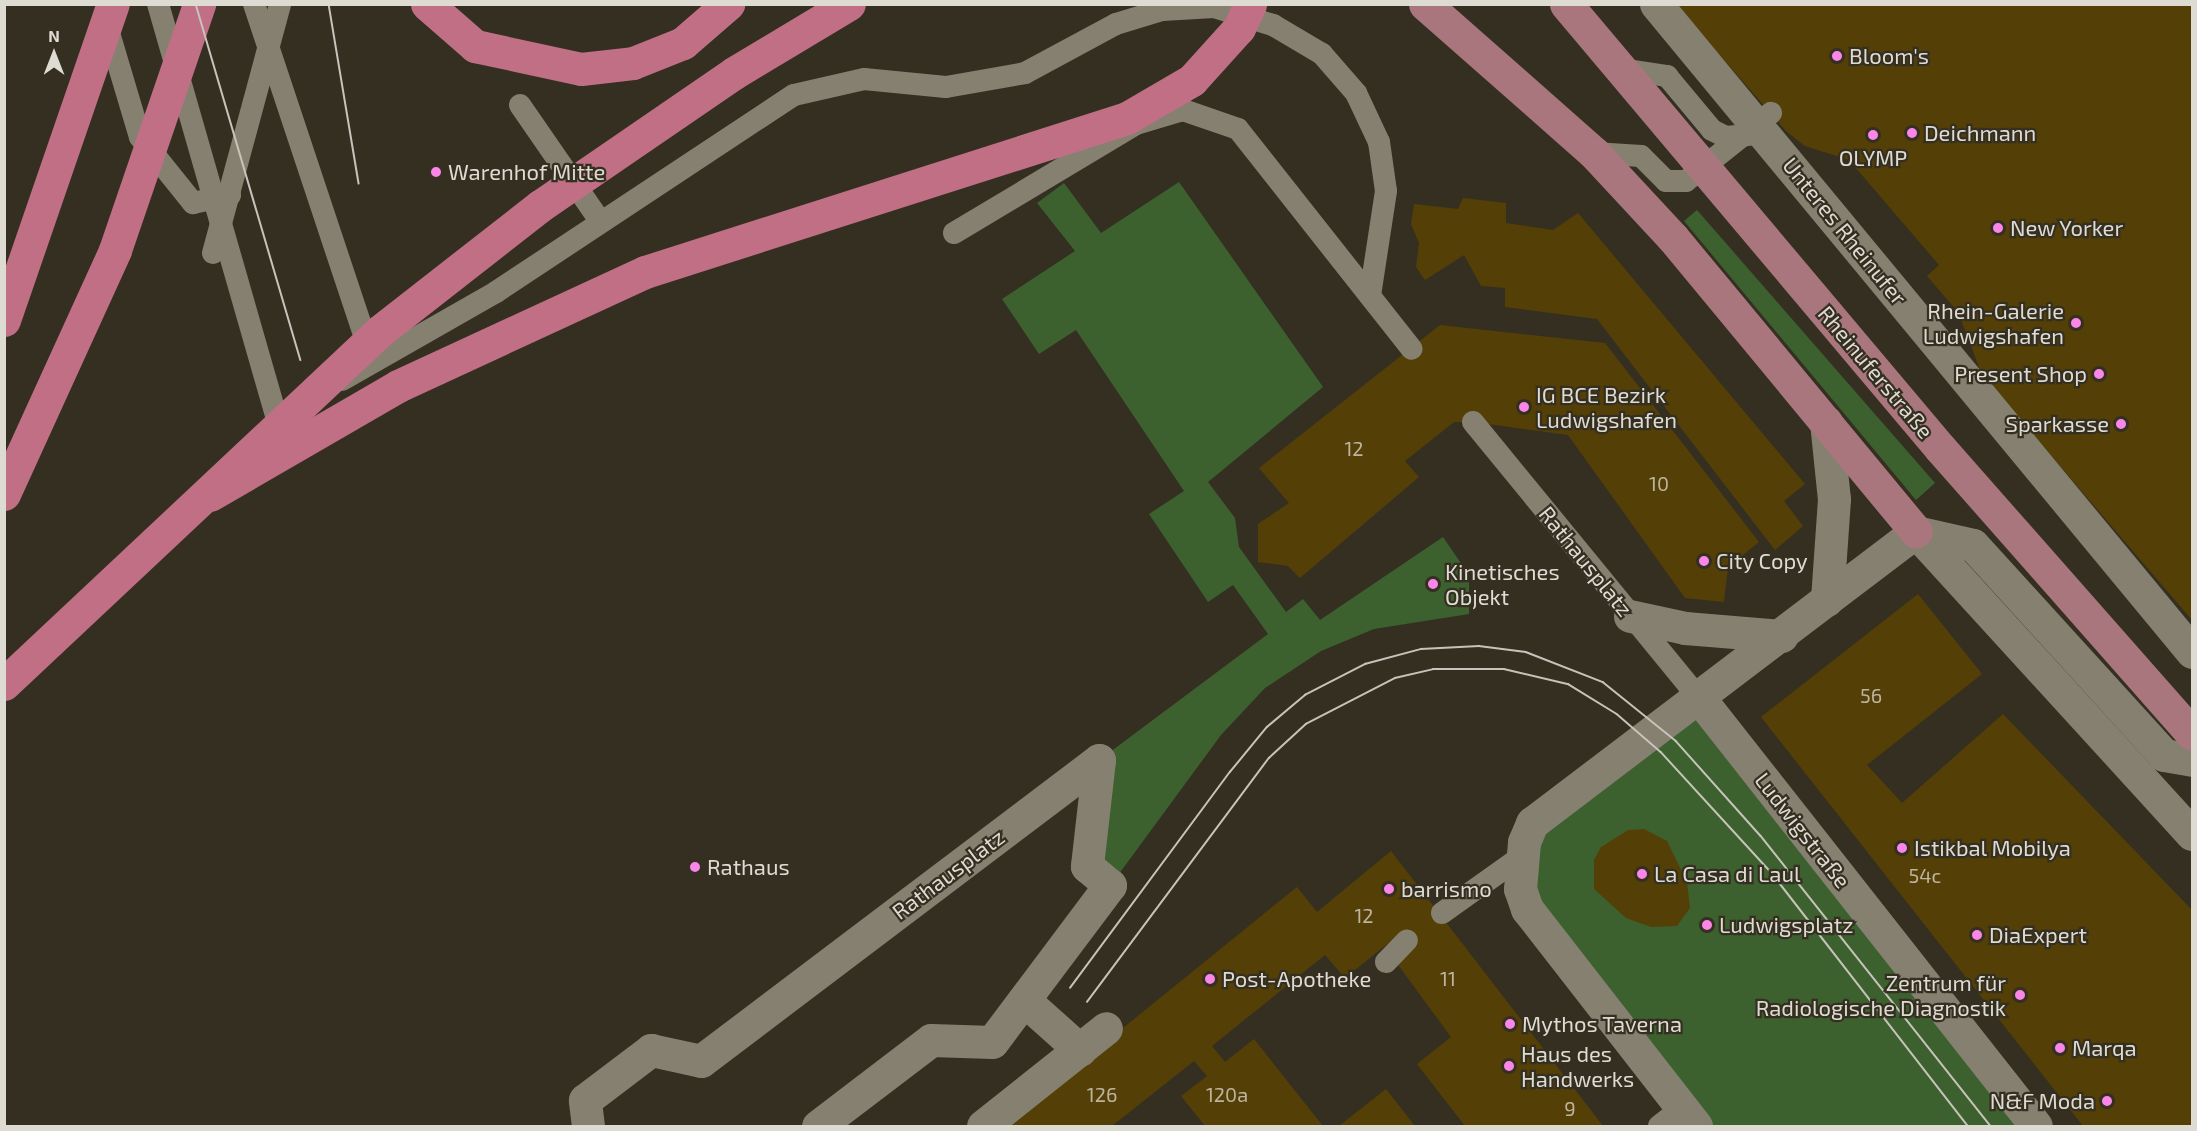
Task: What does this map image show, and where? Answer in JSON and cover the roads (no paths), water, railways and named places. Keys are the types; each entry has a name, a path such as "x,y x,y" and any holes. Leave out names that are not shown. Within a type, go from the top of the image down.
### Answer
{"highway":[{"path":"4,320 113,4"},
{"path":"4,494 115,250 199,4"},
{"path":"427,4 475,46 581,69 633,63 683,43 728,4"},
{"path":"4,684 210,495 380,332 540,206 734,73 849,4"},
{"path":"210,495 398,387 645,272 1127,118 1192,80 1239,28 1250,4"}],"main road":[{"path":"1425,4 1594,153 1673,238 1916,532"},
{"name":"Rheinuferstraße","path":"1566,4 1621,69 1685,122 1724,193 2193,734"}],"street":[{"name":"Unteres Rheinufer","path":"1656,4 1767,118 2193,652"},
{"path":"1826,422 1834,499 1827,600"},
{"path":"1679,1120 1547,940 1520,889 1519,858 1532,823 1700,699 1916,532"},
{"path":"1916,532 1973,545 2164,755 2193,760"},
{"path":"1916,532 2193,834"},
{"path":"1630,616 1685,628 1782,636"},
{"name":"Ludwigstraße","path":"1700,699 2036,1126"},
{"name":"Rathausplatz","path":"588,1126 585,1100 651,1050 701,1061 1099,760 1087,866 1110,885 992,1042 931,1040 823,1125"},
{"path":"1023,1000 1080,1050"},
{"path":"983,1126 1106,1028"}],"lane":[{"path":"101,4 140,137 193,203 230,195"},
{"path":"158,4 277,418 496,292 600,221 794,95 864,79 946,87 1025,73 1116,24 1162,10 1214,8 1273,25 1322,54 1356,93 1379,142 1386,191 1370,296"},
{"path":"254,4 373,362"},
{"path":"213,253 280,4"},
{"path":"520,105 600,221"},
{"path":"954,233 1136,124 1183,110 1238,129 1412,349"},
{"path":"1594,153 1641,156 1666,181 1686,181 1767,118"},
{"path":"1685,122 1738,138 1767,118"},
{"name":"Rathausplatz","path":"1473,422 1700,699"},
{"path":"1442,913 1519,858"},
{"path":"1386,962 1407,940"}],"tram line":[{"path":"196,4 301,360"},
{"path":"329,4 359,184"},
{"path":"1070,988 1230,772 1267,727 1305,695 1365,664 1421,649 1479,646 1526,652 1603,682 1676,741 1761,836 1991,1126"},
{"path":"1087,1002 1269,758 1306,724 1395,678 1433,669 1504,669 1568,684 1617,714 1661,752 1771,872 1968,1126"}],"place":[{"name":"Bloom's","path":"1837,56"},
{"name":"Deichmann","path":"1912,133"},
{"name":"OLYMP","path":"1873,135"},
{"name":"Warenhof Mitte","path":"436,172"},
{"name":"New Yorker","path":"1998,228"},
{"name":"Rhein-Galerie Ludwigshafen","path":"2076,323"},
{"name":"Present Shop","path":"2099,374"},
{"name":"IG BCE Bezirk Ludwigshafen","path":"1524,407"},
{"name":"Sparkasse","path":"2121,424"},
{"name":"City Copy","path":"1704,561"},
{"name":"Kinetisches Objekt","path":"1433,584"},
{"name":"Istikbal Mobilya","path":"1902,848"},
{"name":"Rathaus","path":"695,867"},
{"name":"La Casa di Laul","path":"1642,874"},
{"name":"barrismo","path":"1389,889"},
{"name":"Ludwigsplatz","path":"1707,925"},
{"name":"DiaExpert","path":"1977,935"},
{"name":"Post-Apotheke","path":"1210,979"},
{"name":"Zentrum für Radiologische Diagnostik","path":"2020,995"},
{"name":"Mythos Taverna","path":"1510,1024"},
{"name":"Marqa","path":"2060,1048"},
{"name":"Haus des Handwerks","path":"1509,1066"},
{"name":"N&F Moda","path":"2107,1101"}]}
